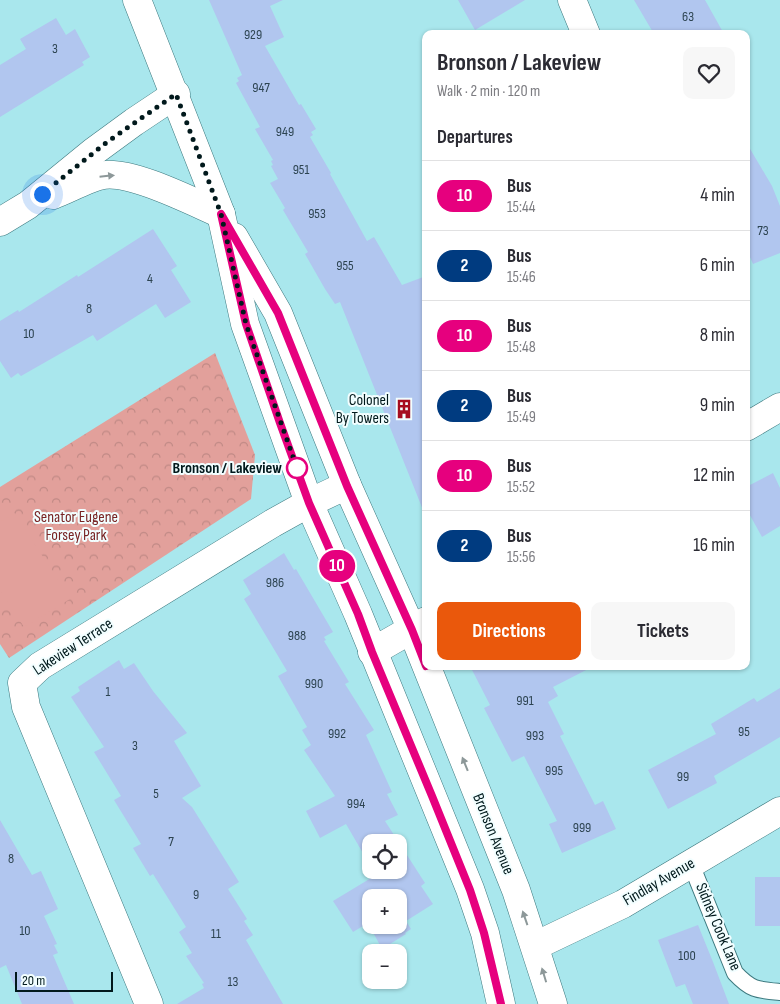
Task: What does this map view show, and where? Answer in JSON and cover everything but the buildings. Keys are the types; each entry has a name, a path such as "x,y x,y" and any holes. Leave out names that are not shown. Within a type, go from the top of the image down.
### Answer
{"main road":[{"name":"Bronson Avenue","path":"137,0 176,94 221,214 246,324 309,503 358,614 470,890 484,933 501,1004"},
{"path":"572,0 584,30"},
{"path":"0,222 28,205 100,147 176,94"},
{"path":"28,205 103,175 118,175 162,188 221,214"},
{"name":"Bronson Avenue","path":"221,214 278,313 347,486 419,626"},
{"path":"750,420 780,407"},
{"name":"Lakeview Terrace","path":"149,1004 26,707 22,683 40,666 273,523 309,503 347,486"},
{"path":"372,652 419,626"},
{"name":"Bronson Avenue","path":"435,670 516,890 554,1004"},
{"name":"Findlay Avenue","path":"535,946 623,904 780,812"}],"lane":[{"name":"Sidney Cook Lane","path":"691,864 735,973 747,985 780,992"}],"green space":[{"name":"Senator Eugene Forsey Park","path":"215,353 255,455 251,499 9,658 0,644 0,487"},
{"path":"15,513 70,599 24,627 0,590 0,522"}],"bus line":[{"name":"10","path":"422,656 347,486 278,313 221,214 246,324 280,423 309,503 358,614 470,890 484,933 501,1004"}],"place":[{"name":"Colonel By Towers","path":"404,409"},
{"name":"Bronson / Lakeview","path":"297,468"}],"route":[{"path":"42,194 107,142 176,94 221,214 246,324 297,468"}]}
